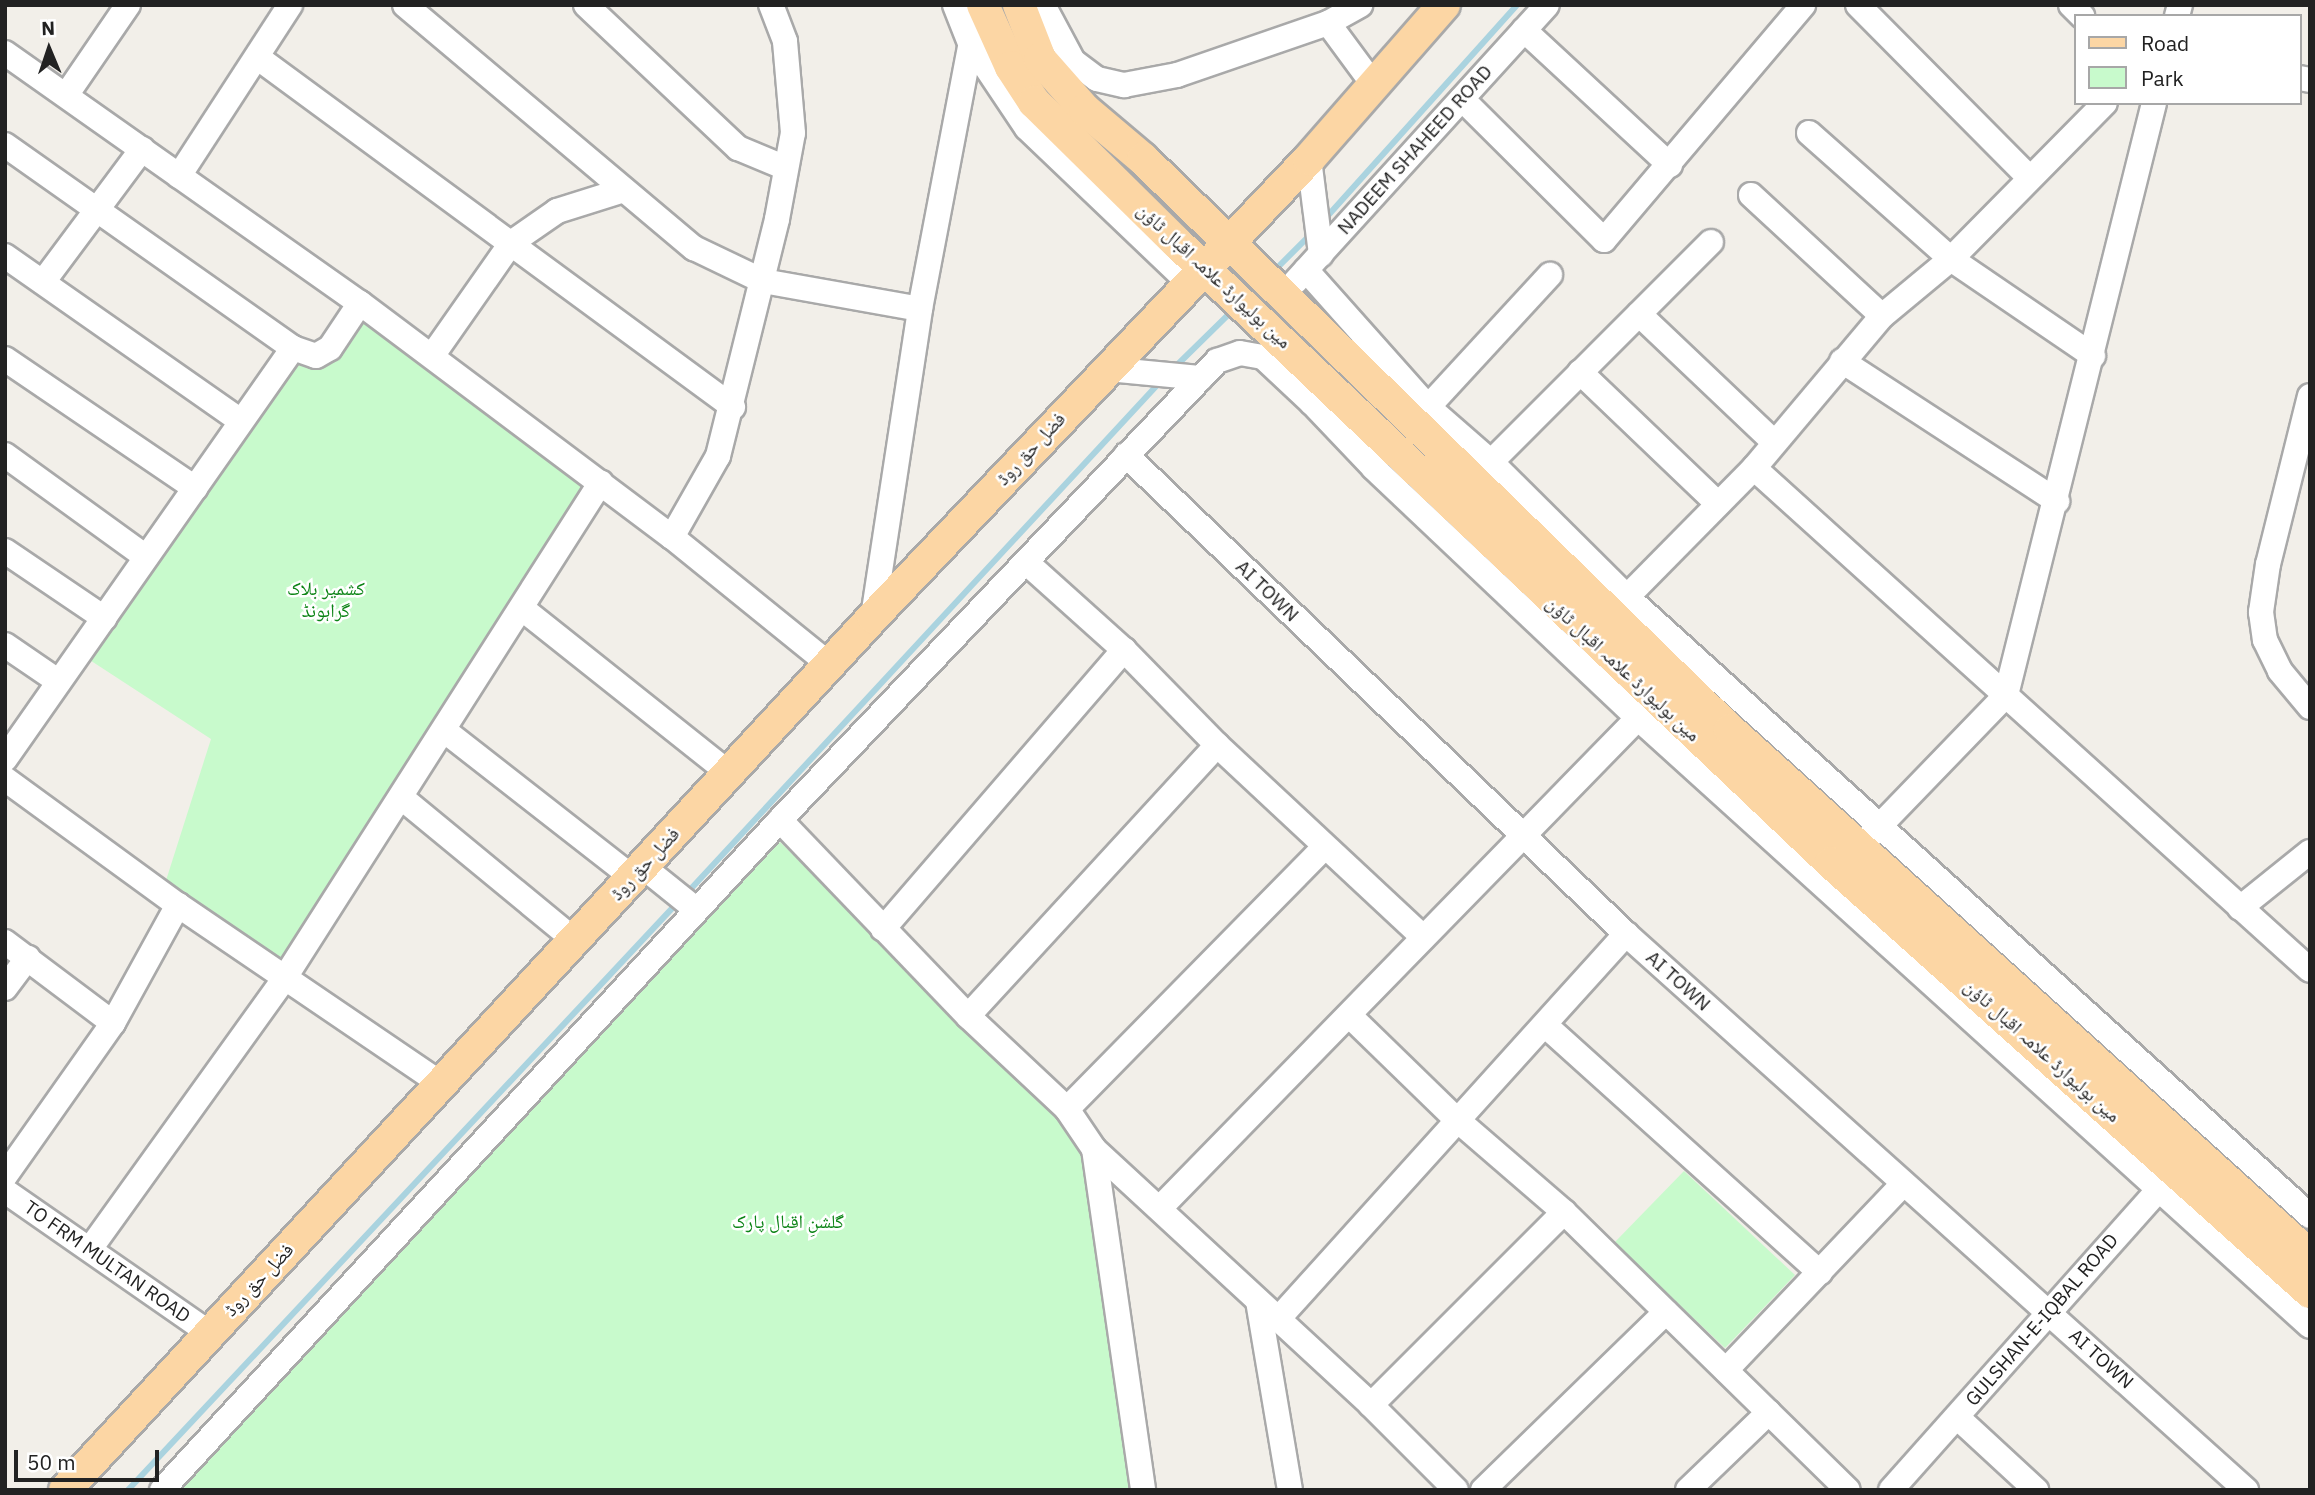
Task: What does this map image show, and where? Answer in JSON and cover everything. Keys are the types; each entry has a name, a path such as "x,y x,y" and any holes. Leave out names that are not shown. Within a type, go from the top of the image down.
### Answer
{"main road":[{"name":"مین بولیوارڈ علامہ اقبال ٹاؤن","path":"980,5 1006,57 1034,102 1203,277 1252,313 1321,394 1830,863 2310,1292"},
{"name":"مین بولیوارڈ علامہ اقبال ٹاؤن","path":"1019,5 1040,59 1085,110 1618,606 1870,836 2176,1170 2310,1256"},
{"path":"1238,251 1310,159 1444,5"},
{"name":"فضل حق روڈ","path":"65,1490 829,664 1107,369 1203,277 1238,251"}],"street":[{"path":"67,94 128,5"},
{"path":"179,176 290,5"},
{"path":"405,5 694,248 763,281 920,309"},
{"path":"586,5 738,148 786,168"},
{"path":"672,537 718,456 733,407 763,281 793,133 785,41 771,5"},
{"path":"955,5 970,43 1027,128 1203,277"},
{"path":"873,617 920,309 970,43 980,5"},
{"path":"1043,5 1065,51 1097,79 1124,85 1152,82 1328,23 1360,5"},
{"name":"NADEEM SHAHEED ROAD","path":"1279,292 1547,5"},
{"path":"1462,99 1604,240 1804,5"},
{"path":"1858,5 2029,177"},
{"path":"1328,23 1373,84"},
{"path":"1524,30 1670,165"},
{"path":"5,52 432,356 672,537 829,664"},
{"path":"257,57 733,407"},
{"path":"1085,110 1097,79"},
{"path":"1310,159 1314,195 1315,256 1428,407 1491,462 1618,606 1754,468 1882,316 1951,259 2103,105"},
{"path":"2154,105 2057,501 2006,695 1870,836 2310,1216"},
{"path":"1810,133 1951,259 2093,356"},
{"path":"5,145 293,348 316,356 330,348 360,303"},
{"path":"43,282 142,149"},
{"path":"432,356 511,243 557,211 624,190"},
{"path":"1751,195 1882,316"},
{"path":"1491,462 1711,242"},
{"path":"5,256 242,421"},
{"path":"1428,407 1550,275"},
{"path":"1639,314 1775,443"},
{"path":"8,750 59,682 293,348"},
{"path":"162,1490 693,907 1027,563 1126,455 1190,376 1227,356 1252,354 1321,394 1374,468 1638,718 2176,1170 2310,1326"},
{"path":"5,359 195,488"},
{"path":"1842,361 2057,501"},
{"path":"1107,369 1190,376"},
{"path":"1580,372 1718,504"},
{"path":"2310,396 2267,564 2262,612 2265,640 2280,671 2310,707"},
{"path":"5,455 146,558"},
{"name":"AI TOWN","path":"1126,455 1626,934 2246,1490"},
{"path":"1754,468 2310,970"},
{"path":"90,1249 284,979 524,610 601,482"},
{"path":"5,551 104,618"},
{"path":"1027,563 1124,650 1217,745 1423,937"},
{"path":"524,610 729,773"},
{"path":"5,645 59,682"},
{"path":"883,929 1124,650"},
{"path":"1160,1208 1350,1016 1520,834 1638,718"},
{"path":"445,731 637,872 668,886 693,907"},
{"path":"968,1016 1217,745"},
{"path":"5,779 178,905 441,1084"},
{"path":"402,798 574,940"},
{"path":"780,820 968,1016 1067,1109 1094,1149 1279,1318 1456,1490"},
{"path":"1067,1109 1325,846"},
{"path":"2240,908 2310,852"},
{"path":"5,1176 113,1023 178,905"},
{"path":"1279,1318 1455,1118 1545,1026 1626,934"},
{"path":"5,942 113,1023"},
{"path":"5,989 27,958"},
{"path":"1350,1016 1455,1118 1564,1212 1848,1490"},
{"path":"1545,1026 1820,1273"},
{"path":"1094,1149 1143,1490"},
{"name":"GULSHAN-E-IQBAL ROAD","path":"1891,1490 2048,1310 2176,1170"},
{"path":"1726,1370 1903,1184"},
{"name":"TO FRM MULTAN ROAD","path":"5,1191 209,1334"},
{"path":"1371,1405 1564,1212"},
{"path":"1258,1301 1290,1490"},
{"path":"1483,1490 1666,1312"},
{"path":"1688,1490 1769,1412"},
{"path":"1957,1417 2036,1490"}],"green space":[{"name":"کشمیر بلاک ﮔﺮﺍﮨﻮﻧﮉ","path":"360,303 601,482 284,979 162,893 211,739 79,653 293,348 307,355"},
{"name":"گلشنِ اقبال پارک","path":"780,842 1094,1149 1145,1490 169,1490"},
{"path":"1684,1171 1795,1275 1725,1348 1614,1243"}],"waterway":[{"path":"1324,220 1517,5"},
{"path":"1273,272 1312,233"},
{"path":"1175,367 1234,309"},
{"path":"687,893 1160,382"},
{"path":"128,1490 679,901"}]}
